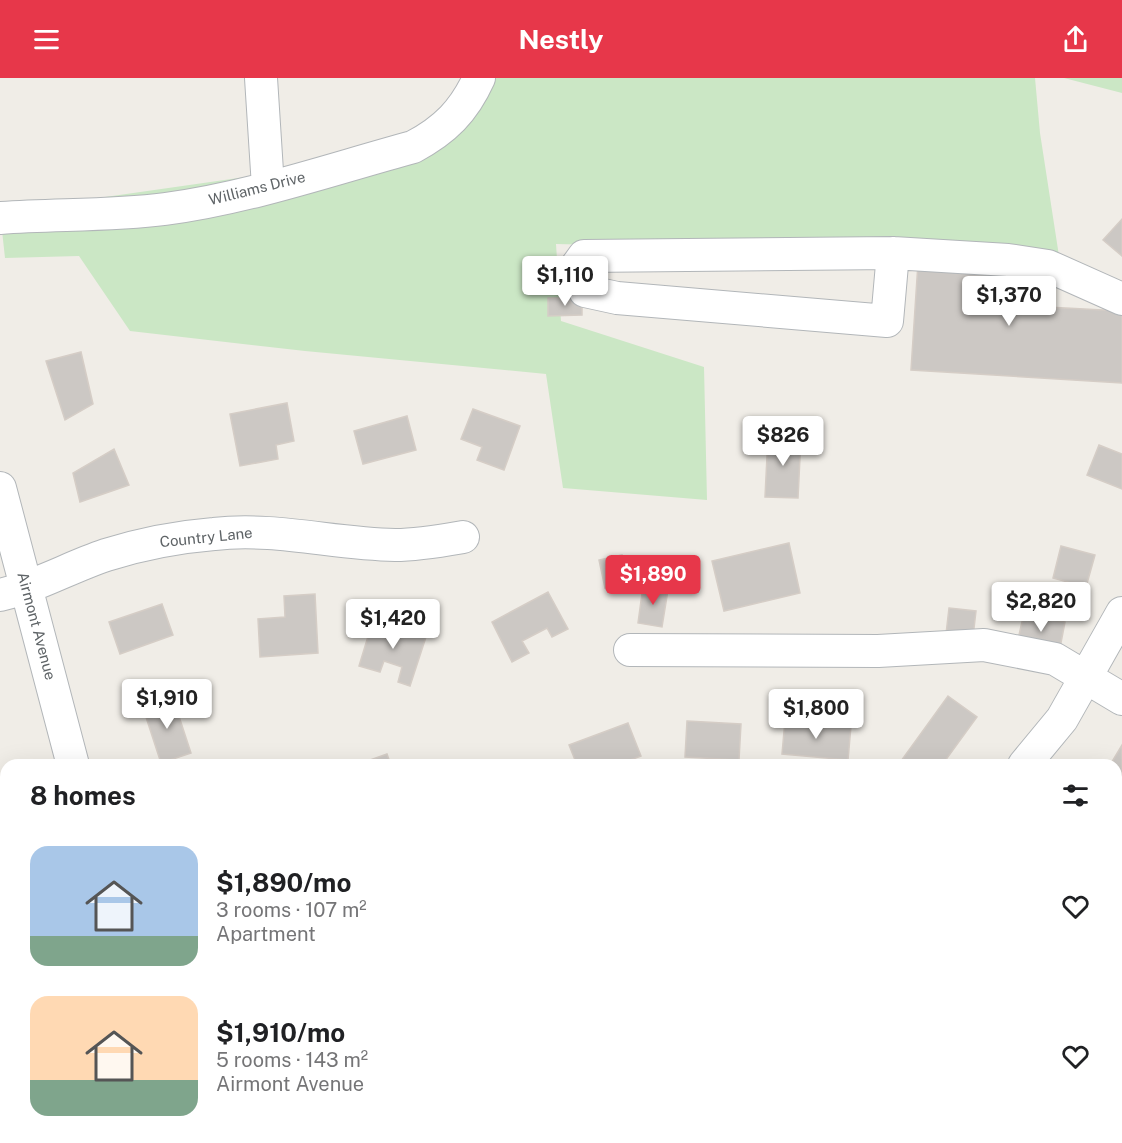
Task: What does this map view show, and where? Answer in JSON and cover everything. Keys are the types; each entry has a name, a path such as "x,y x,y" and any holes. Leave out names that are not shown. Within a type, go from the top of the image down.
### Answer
{"street":[{"path":"261,78 268,187"},
{"name":"Williams Drive","path":"0,218 166,209 268,187 413,147 438,133 455,119 470,98 479,78"},
{"path":"893,254 887,321 617,298 585,291 576,267 584,256 893,254 1008,260 1048,266 1122,299"},
{"name":"Airmont Avenue","path":"0,488 14,592 71,759"},
{"name":"Country Lane","path":"14,592 105,556 159,542 214,534 258,531 393,545 429,543 463,537"},
{"path":"1029,759 1062,719 1088,677 1122,613"},
{"path":"630,650 878,651 984,645 1055,659 1122,699"}],"green space":[{"path":"490,78 1035,78 1040,133 1059,256 556,244 561,321 704,367 707,500 563,488 546,374 305,351 130,331 79,256 5,258 0,212 399,155"},
{"path":"1064,78 1122,78 1122,93"}],"building":[{"path":"1122,219 1122,256 1103,240"},
{"path":"918,263 1049,271 1047,307 1122,311 1122,383 911,370"},
{"path":"548,298 582,298 582,315 548,316"},
{"path":"81,352 93,404 65,420 46,361"},
{"path":"287,403 294,441 276,445 278,459 240,466 230,414"},
{"path":"473,409 520,426 504,470 477,460 482,447 461,439"},
{"path":"407,416 416,450 363,464 354,431"},
{"path":"768,436 801,437 798,498 765,497"},
{"path":"1099,445 1122,454 1122,489 1087,475"},
{"path":"114,449 129,485 80,502 73,473"},
{"path":"789,543 800,593 724,611 712,561"},
{"path":"1061,546 1095,555 1086,587 1053,578"},
{"path":"622,555 628,583 605,588 599,560"},
{"path":"643,586 668,590 662,627 638,623"},
{"path":"548,592 568,629 552,637 547,628 522,641 529,653 512,662 492,622"},
{"path":"315,594 318,653 260,657 258,619 285,617 284,596"},
{"path":"162,604 173,635 120,654 109,622"},
{"path":"949,608 976,611 973,637 946,634"},
{"path":"1024,613 1065,622 1059,653 1017,644"},
{"path":"373,620 426,637 410,686 398,682 402,667 384,661 380,672 359,666"},
{"path":"948,696 977,717 946,759 902,759"},
{"path":"173,698 191,753 173,759 160,759 143,708"},
{"path":"785,720 851,726 848,759 782,754"},
{"path":"687,721 741,724 739,759 685,757"},
{"path":"628,723 641,756 633,759 575,759 569,745"},
{"path":"1122,745 1122,759 1114,759"},
{"path":"387,754 389,759 373,759"}]}
